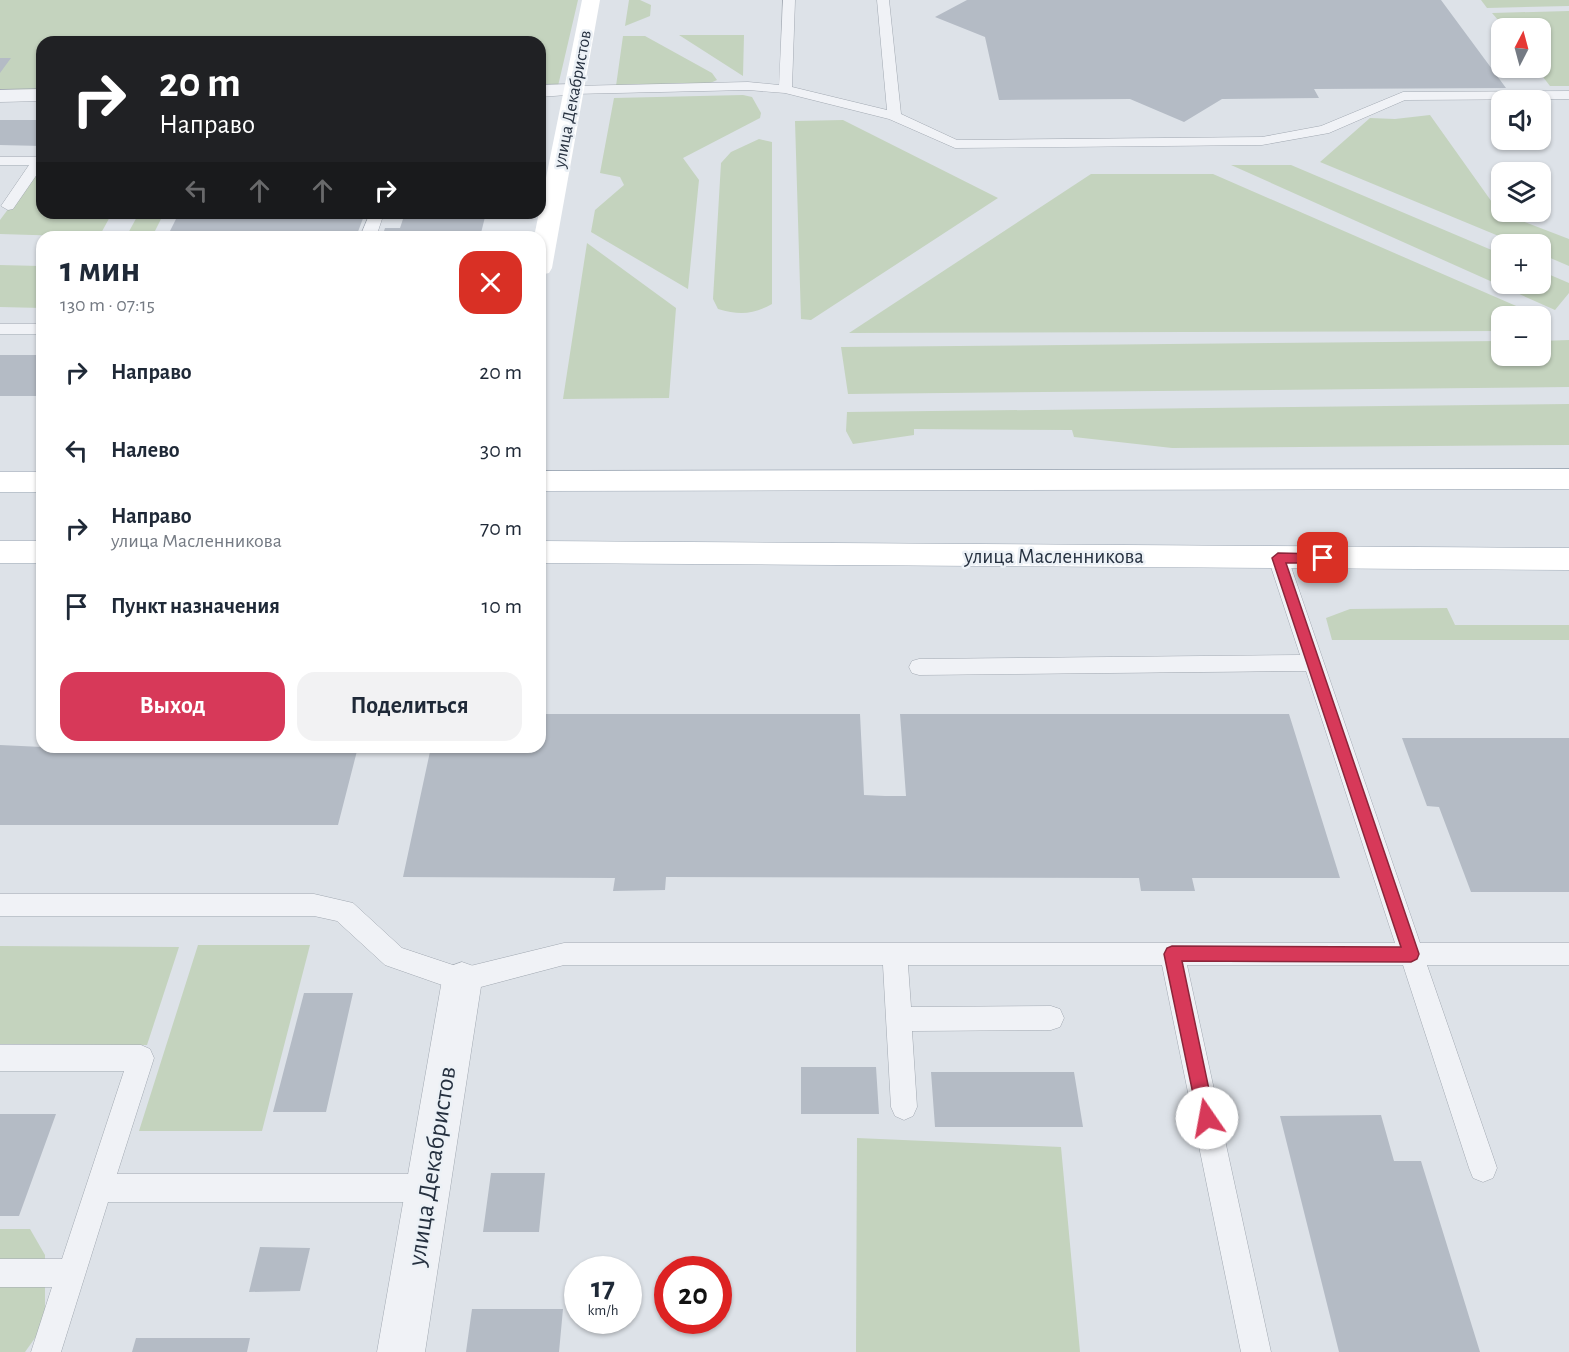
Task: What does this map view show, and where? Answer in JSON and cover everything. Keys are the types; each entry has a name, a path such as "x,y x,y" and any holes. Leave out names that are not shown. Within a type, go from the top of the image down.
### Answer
{"main road":[{"name":"улица Декабристов","path":"546,236 591,0"},
{"path":"546,481 1569,479"},
{"path":"0,552 36,552"},
{"name":"улица Масленникова","path":"546,552 1569,559"}],"street":[{"path":"546,91 573,90"},
{"path":"0,96 36,95"},
{"name":"улица Декабристов","path":"401,1352 462,980"}],"lane":[{"path":"785,89 789,0"},
{"path":"883,0 894,116"},
{"path":"573,90 748,86 785,89 894,116 955,144 1262,141 1324,130 1403,96 1569,95"},
{"path":"0,161 36,161"},
{"path":"8,206 36,167"},
{"path":"0,329 36,329"},
{"path":"1278,558 1483,1168"},
{"path":"919,667 1313,663"},
{"path":"0,905 314,905 344,910 394,957 462,980 564,954 1569,954"},
{"path":"895,954 904,1107"},
{"path":"1172,954 1256,1352"},
{"path":"898,1019 1051,1018"},
{"path":"0,1058 141,1058 45,1352"},
{"path":"99,1188 428,1188"},
{"path":"0,1273 71,1273"}],"green space":[{"path":"0,0 578,0 558,86 546,87 546,36 36,36 36,91 0,91"},
{"path":"629,0 640,0 651,5 650,16 625,26"},
{"path":"1481,0 1569,0 1569,6 1487,8"},
{"path":"1569,11 1569,86 1550,86 1544,78 1551,78 1551,18 1496,18 1492,13"},
{"path":"679,35 744,35 743,76"},
{"path":"623,36 645,36 712,73 717,80 708,84 616,86"},
{"path":"743,95 752,97 761,113 760,118 683,158 699,180 688,289 591,232 595,210 624,185 620,177 600,173 614,98"},
{"path":"1430,115 1491,201 1491,222 1525,222 1569,239 1569,266 1551,258 1551,234 1494,234 1320,162 1370,118 1395,119"},
{"path":"843,120 998,198 811,320 801,319 795,121"},
{"path":"759,139 772,142 772,304 752,312 732,312 718,309 713,299 721,163 731,152"},
{"path":"1231,165 1291,165 1491,250 1491,281"},
{"path":"1091,174 1213,174 1516,306 1491,306 1491,331 849,333"},
{"path":"32,177 36,177 36,219 109,219 102,231 36,231 36,235 0,234 0,220"},
{"path":"136,219 161,219 155,231 129,231"},
{"path":"587,243 676,308 669,398 563,399"},
{"path":"0,265 36,266 36,308 0,307"},
{"path":"1551,275 1569,283 1569,293 1555,310 1551,306 1519,294 1551,294"},
{"path":"1569,340 1569,387 848,394 841,347 1491,341 1491,366 1551,366 1551,341"},
{"path":"1569,404 1569,445 1172,448 1074,437 1072,430 914,429 914,435 853,444 846,431 847,412"},
{"path":"1447,608 1455,625 1569,625 1569,640 1332,640 1326,618 1350,609"},
{"path":"198,945 310,945 262,1131 139,1131"},
{"path":"0,946 179,947 147,1045 0,1044"},
{"path":"857,1138 1061,1147 1080,1352 856,1352"},
{"path":"0,1229 30,1229 45,1255 45,1324 25,1352 0,1352"}],"building":[{"path":"967,0 1441,0 1491,68 1491,78 1499,78 1506,88 1314,89 1319,98 1222,99 1184,122 1130,99 999,100 985,37 935,17"},
{"path":"0,58 11,58 0,73"},
{"path":"0,120 36,120 36,146 0,145"},
{"path":"176,219 363,219 358,231 170,231"},
{"path":"403,219 484,219 482,231 384,231 385,228 400,228"},
{"path":"0,355 36,355 36,396 0,396"},
{"path":"546,714 860,714 864,795 906,796 900,714 1289,714 1340,878 1192,878 1195,891 1141,891 1139,878 666,877 665,890 613,891 615,878 403,877 430,753 546,753"},
{"path":"1402,738 1569,738 1569,892 1471,892 1439,807 1427,806"},
{"path":"0,745 36,747 36,753 356,753 338,825 0,825"},
{"path":"304,993 353,993 326,1112 273,1112"},
{"path":"801,1067 876,1067 879,1114 801,1114"},
{"path":"931,1072 1074,1072 1083,1127 935,1127"},
{"path":"0,1114 56,1114 19,1216 0,1216"},
{"path":"1381,1115 1394,1161 1421,1161 1480,1352 1339,1352 1280,1116"},
{"path":"491,1173 545,1173 539,1232 483,1232"},
{"path":"260,1247 310,1248 300,1291 249,1292"},
{"path":"472,1309 563,1309 559,1352 466,1352"},
{"path":"136,1338 250,1338 247,1352 132,1352"}],"route":[{"path":"1207,1118 1172,954 1411,954 1278,558 1323,558"}]}
